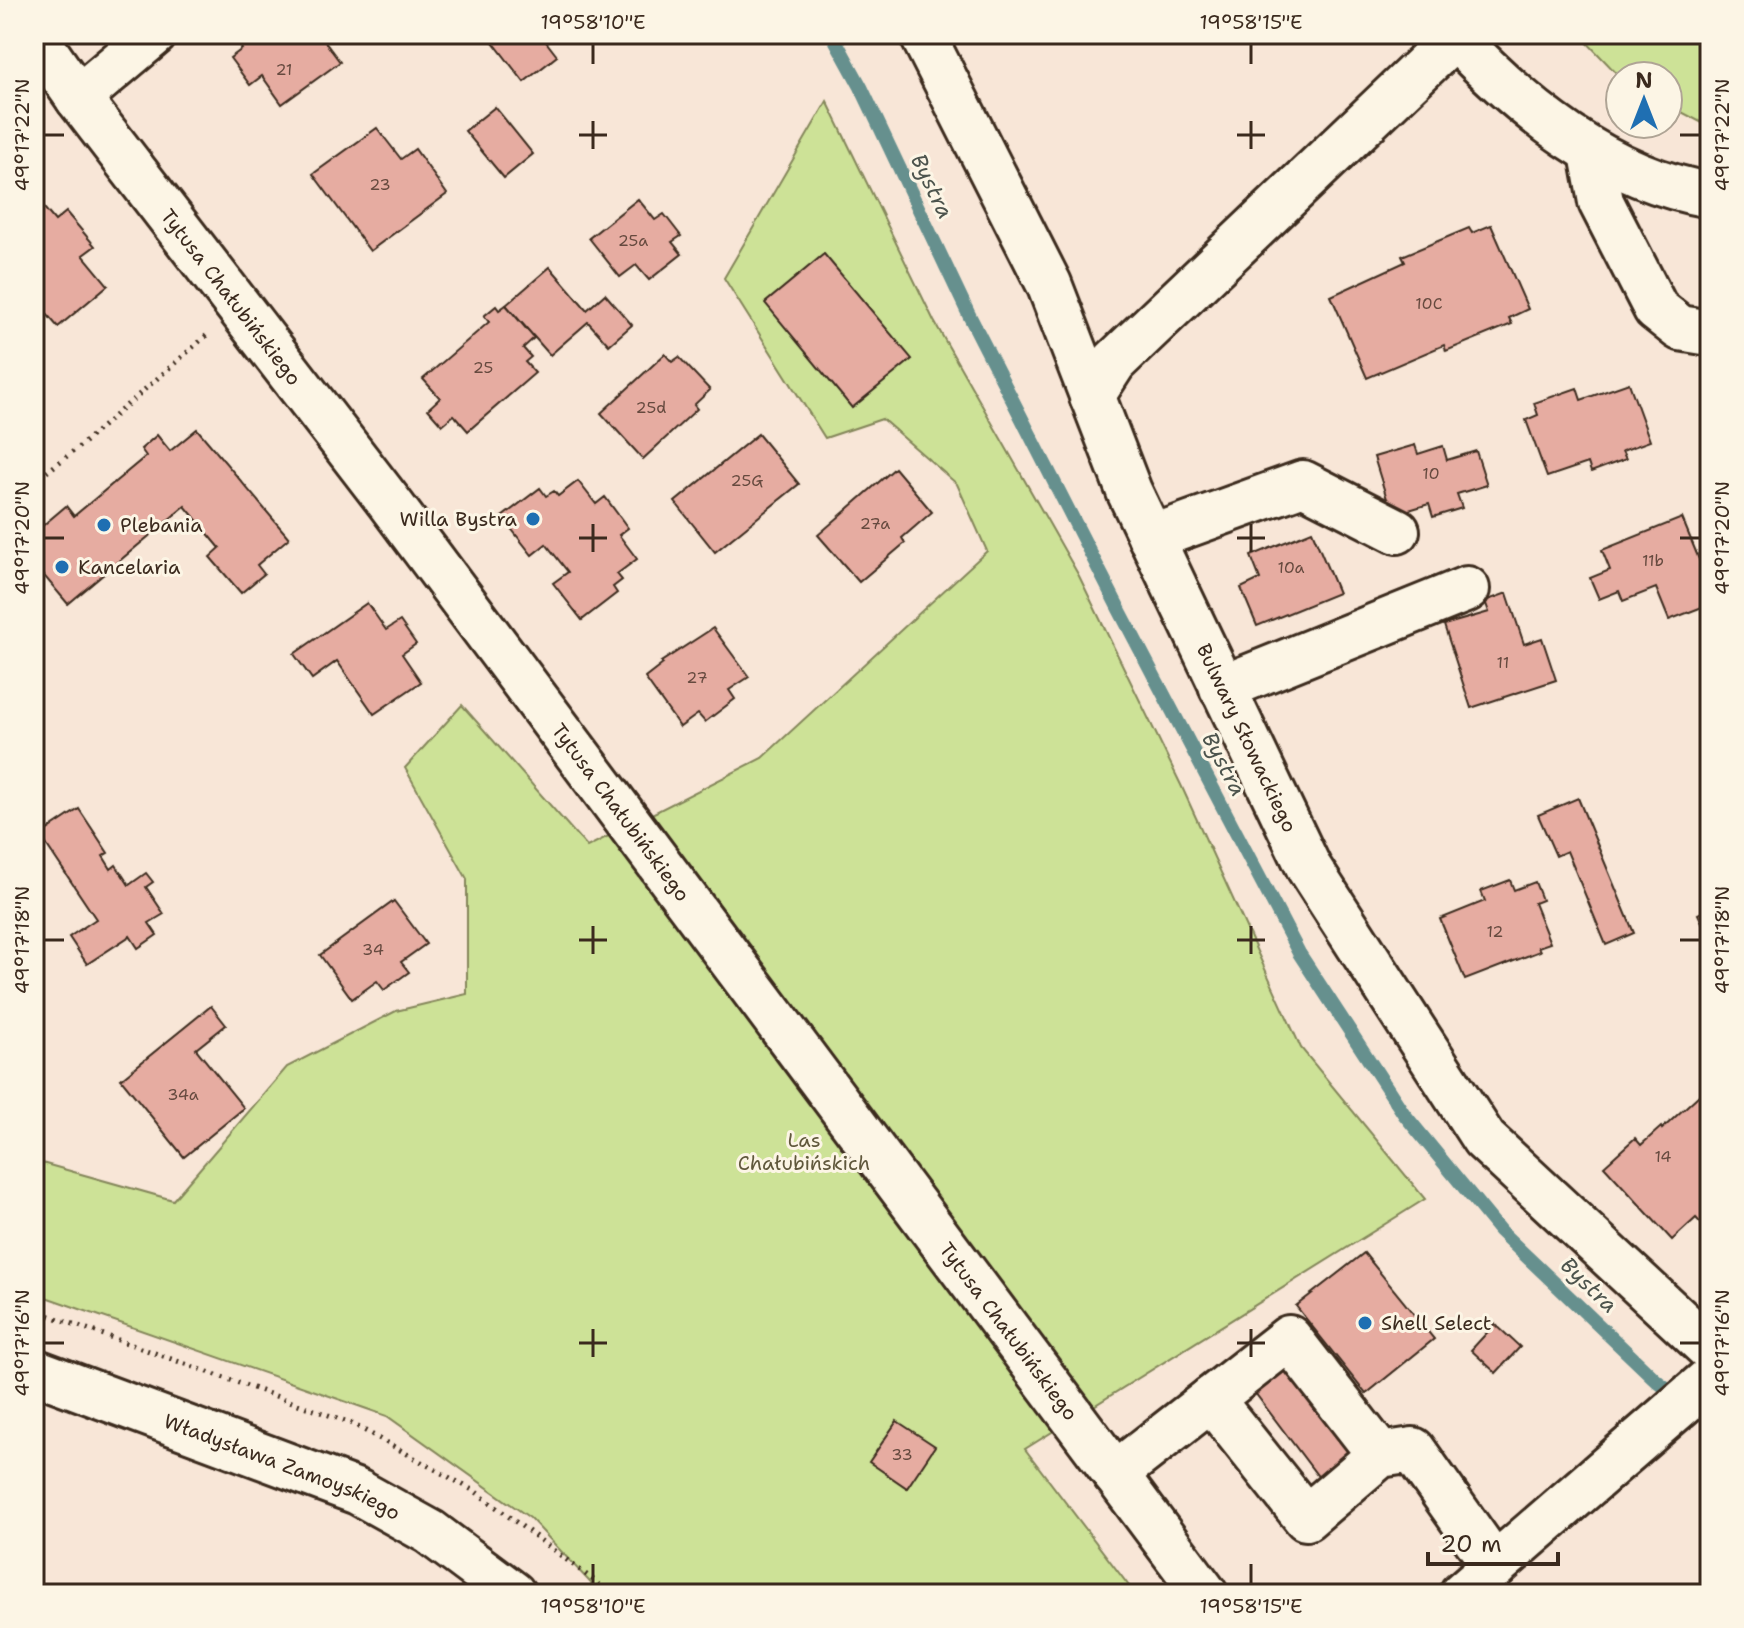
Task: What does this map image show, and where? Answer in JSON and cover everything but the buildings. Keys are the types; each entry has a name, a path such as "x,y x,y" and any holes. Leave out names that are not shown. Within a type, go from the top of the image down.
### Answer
{"street":[{"path":"78,98 154,34"},
{"name":"Bulwary Słowackiego","path":"922,34 1049,284 1129,491 1309,868 1484,1139 1710,1349"},
{"name":"Tytusa Chałubińskiego","path":"34,35 78,98 389,502 1205,1594"},
{"path":"1092,396 1114,362 1453,36 1547,121 1592,153 1659,183 1710,195"},
{"path":"1592,153 1601,202 1656,309 1680,328 1710,333"},
{"path":"1151,538 1303,483 1397,531"},
{"path":"1222,688 1467,589"},
{"path":"1115,1474 1167,1437 1289,1338 1380,1455"},
{"name":"Władysława Zamoyskiego","path":"34,1371 358,1492 430,1532 513,1594"},
{"path":"1462,1594 1710,1379"},
{"path":"1211,1399 1306,1518 1380,1455 1413,1450 1495,1566"}],"path":[{"path":"34,482 214,329"}],"green space":[{"path":"1579,34 1710,34 1710,127 1684,113 1684,60 1604,60"},
{"name":"Las Chałubińskich","path":"827,101 934,321 1079,576 1181,785 1301,1048 1425,1199 1025,1449 1135,1594 601,1594 530,1518 387,1416 34,1293 34,1186 42,1163 173,1200 287,1067 396,1011 467,994 467,879 405,768 462,705 587,847 762,758 987,551 957,484 882,419 825,438 724,278"}],"waterway":[{"name":"Bystra","path":"832,34 861,87 969,315 1299,953 1404,1114 1500,1231 1658,1382 1710,1420"}],"place":[{"name":"Willa Bystra","path":"533,519"},
{"name":"Plebania","path":"104,525"},
{"name":"Kancelaria","path":"62,567"},
{"name":"Shell Select","path":"1365,1323"}]}
